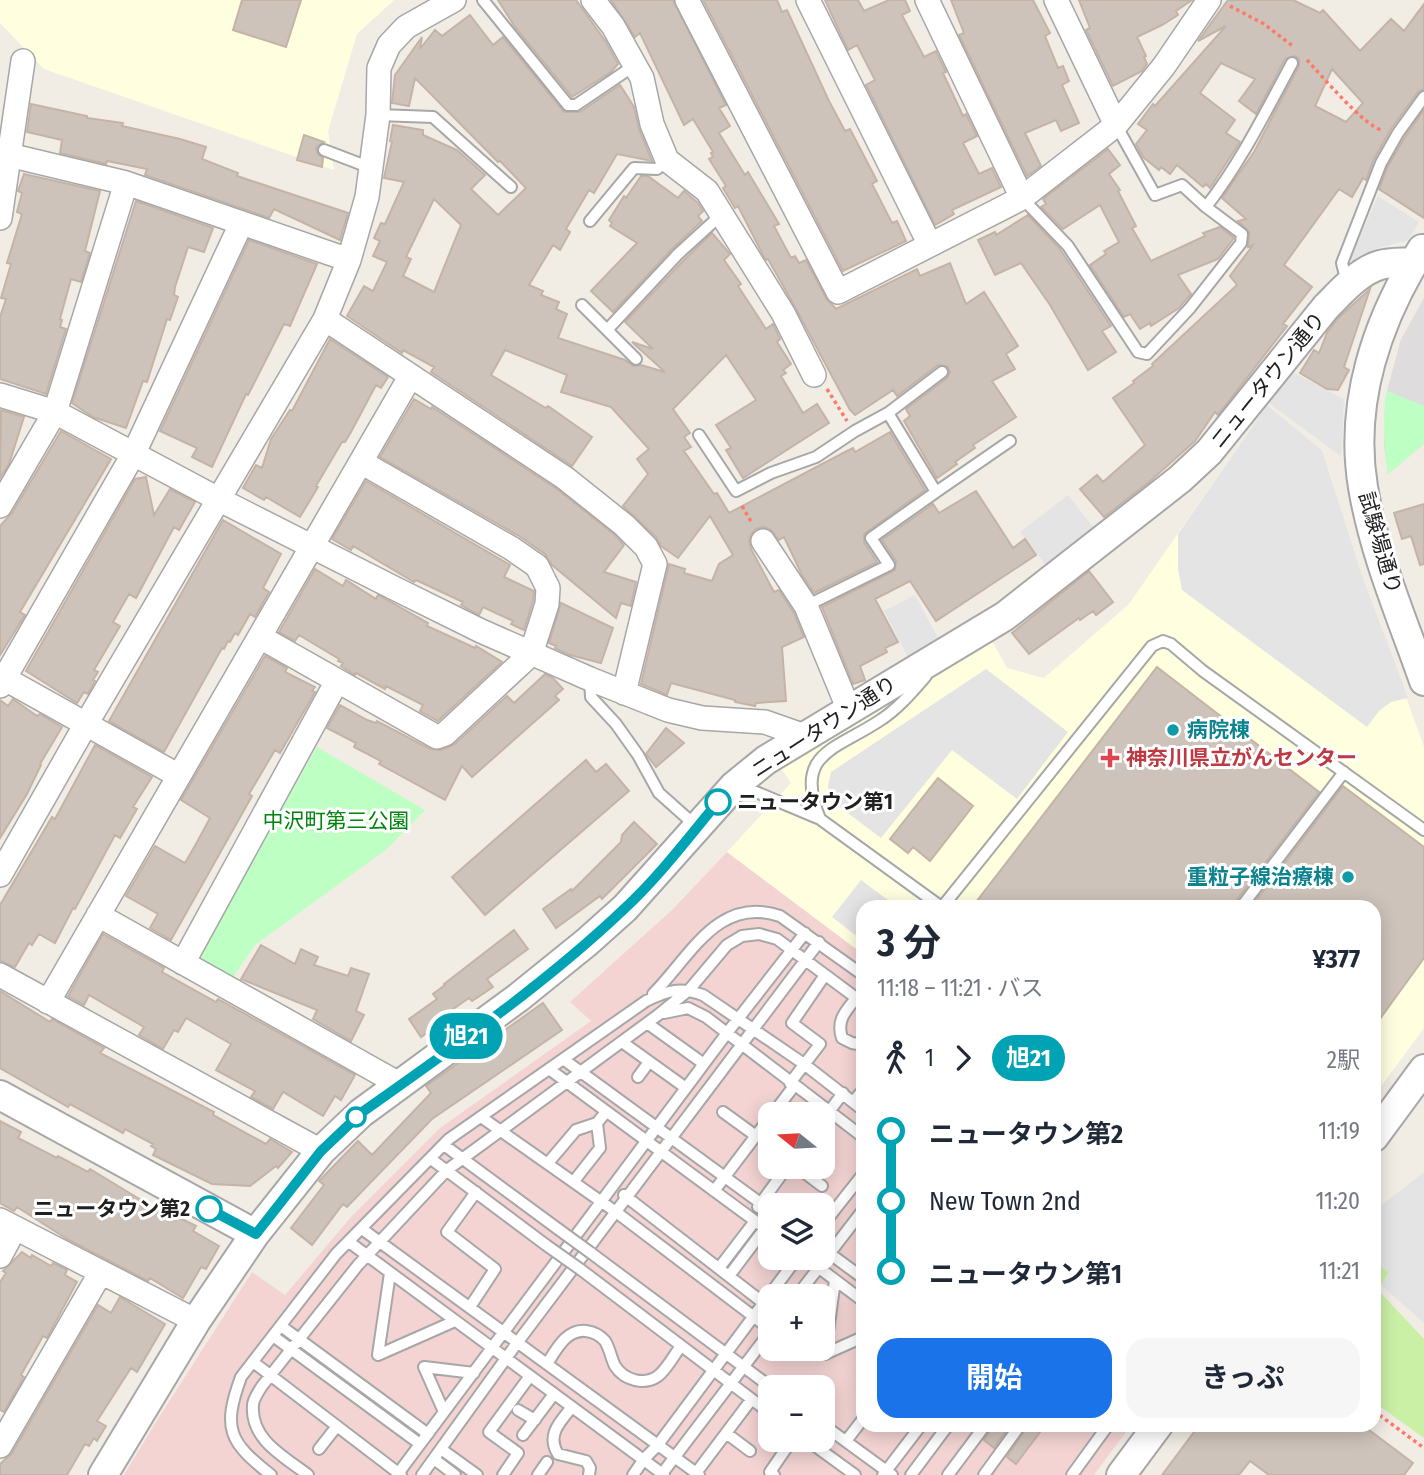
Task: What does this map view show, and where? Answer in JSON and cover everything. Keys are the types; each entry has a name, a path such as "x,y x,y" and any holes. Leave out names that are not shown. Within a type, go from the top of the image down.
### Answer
{"street":[{"path":"0,875 325,320 349,260 367,197 378,115 379,68 389,45 406,27 454,0"},
{"path":"593,0 613,26 642,78 652,124 667,160 707,191 783,313 819,380"},
{"path":"687,0 838,292 929,243 1022,198 1116,125 1164,66 1209,0"},
{"path":"808,0 929,243"},
{"path":"927,0 1022,198"},
{"path":"1056,0 1116,125"},
{"path":"0,218 5,154 23,61"},
{"path":"5,154 126,183 349,260"},
{"path":"2,500 55,412 126,183"},
{"path":"179,776 2,680 134,453 241,224"},
{"name":"ニュータウン通り","path":"103,1475 195,1321 256,1234 321,1151 361,1113 587,942 625,908 734,786 766,760 1005,616 1180,479 1209,452 1347,285 1381,265 1419,254"},
{"name":"試験場通り","path":"1419,254 1381,327 1370,360 1364,390 1360,447 1363,486 1374,538 1424,681"},
{"path":"325,320 565,478 624,525 646,547 655,564 624,693"},
{"path":"48,1002 410,377"},
{"path":"0,395 55,412 312,547 531,654 590,679 668,710 702,718 765,722 805,736"},
{"path":"260,636 434,736 442,737 531,654 547,604 548,588 537,566 458,516 361,462"},
{"path":"763,541 806,606 849,710"},
{"path":"183,963 337,681"},
{"path":"98,915 401,1085"},
{"path":"0,975 321,1151"},
{"path":"1381,1127 1424,1069"},
{"path":"0,1096 256,1234"},
{"path":"0,1256 8,1224 195,1321"},
{"path":"0,1446 101,1272"},
{"path":"1121,1475 1153,1432"}],"lane":[{"path":"483,0 568,105 576,105 635,65"},
{"path":"1206,207 1246,150 1292,63"},
{"path":"1347,285 1342,263 1381,163 1398,133 1424,97"},
{"path":"378,115 433,117 510,187"},
{"path":"1022,198 1068,246 1138,352 1147,354 1190,308 1241,243 1242,234 1182,185 1155,195 1116,125"},
{"path":"324,150 371,168"},
{"path":"590,221 634,168 657,169 667,160"},
{"path":"607,330 678,254 722,214"},
{"path":"582,305 636,359"},
{"path":"699,435 736,491 771,473 816,457 888,413 942,372"},
{"path":"888,413 936,492"},
{"path":"806,606 890,565 871,538 1010,441"},
{"path":"946,900 1153,646 1163,641 1424,830"},
{"path":"820,819 809,785 823,754 842,740 879,721 905,700 951,647"},
{"path":"590,679 591,697 616,724 638,755 659,793 697,827"},
{"path":"1247,900 1344,772"},
{"path":"734,786 756,792 820,819 933,900"},
{"path":"646,1001 713,927 748,911 765,911 780,916 856,970"},
{"path":"253,1362 399,1474 727,1033 805,933"},
{"path":"308,1475 265,1442 255,1425 253,1404 290,1350 367,1256 446,1170 658,1015 689,990 727,945 742,936 759,934 777,939 856,999"},
{"path":"422,1475 517,1343 819,942"},
{"path":"780,1102 804,1063 820,1044 792,1023 825,975"},
{"path":"271,1475 243,1453 236,1441 230,1419 233,1399 241,1377 336,1254 444,1145 646,1001 667,991 689,990 703,995 804,1063 856,1104"},
{"path":"856,1004 840,1020 839,1030 842,1038 856,1044"},
{"path":"658,1015 688,1008 706,1017 792,1084 811,1102"},
{"path":"647,1023 704,1064"},
{"path":"622,1042 686,1088"},
{"path":"563,1059 758,1201"},
{"path":"638,1077 649,1062"},
{"path":"549,1069 758,1223"},
{"path":"835,1104 843,1093"},
{"path":"853,1102 856,1098"},
{"path":"548,1163 576,1130 597,1123 606,1112"},
{"path":"723,1112 756,1136"},
{"path":"481,1117 574,1181 758,1320"},
{"path":"835,1122 856,1132"},
{"path":"574,1181 600,1148 597,1123"},
{"path":"714,1191 758,1133"},
{"path":"444,1145 758,1378"},
{"path":"431,1158 758,1405"},
{"path":"814,1180 822,1186"},
{"path":"835,1210 856,1183"},
{"path":"614,1186 758,1299"},
{"path":"470,1307 495,1269 447,1232 476,1192"},
{"path":"719,1268 758,1213"},
{"path":"835,1241 856,1218"},
{"path":"362,1229 697,1474 751,1400"},
{"path":"729,1276 758,1241"},
{"path":"349,1242 662,1475 758,1346"},
{"path":"835,1258 856,1273"},
{"path":"807,1284 818,1270"},
{"path":"820,1270 856,1296"},
{"path":"390,1273 378,1355 455,1321"},
{"path":"835,1280 825,1354 856,1340"},
{"path":"633,1475 758,1313"},
{"path":"281,1326 428,1434"},
{"path":"547,1364 562,1342 571,1335 580,1331 591,1332 602,1338 619,1372 639,1382 648,1381 657,1377 681,1346"},
{"path":"273,1336 420,1444"},
{"path":"444,1412 424,1367 474,1373"},
{"path":"503,1475 518,1453 489,1432 530,1376"},
{"path":"523,1435 554,1394"},
{"path":"572,1407 552,1436 553,1446 558,1454 586,1461 590,1468 589,1475"},
{"path":"518,1410 535,1420"},
{"path":"319,1449 337,1426"},
{"path":"846,1441 856,1428"},
{"path":"835,1433 888,1474 917,1432"},
{"path":"911,1475 942,1432"},
{"path":"948,1475 980,1432"},
{"path":"984,1475 1015,1432"},
{"path":"1072,1475 1103,1432"},
{"path":"726,1433 750,1451"},
{"path":"441,1449 477,1475"},
{"path":"774,1475 770,1472 784,1452"},
{"path":"823,1452 855,1475"},
{"path":"434,1459 454,1475"},
{"path":"538,1475 547,1462"}],"path":[{"path":"1232,8 1264,24 1299,51 1375,129"},
{"path":"819,380 849,425"},
{"path":"736,491 763,541"},
{"path":"1381,1416 1424,1448"}],"shaded area":[{"path":"0,0 394,0 357,34 328,131 334,170 44,69 0,23"},
{"path":"1378,196 1419,222 1408,240 1375,249 1354,262 1350,260"},
{"path":"1424,298 1424,444 1388,474 1384,446 1387,391 1401,339"},
{"path":"1289,370 1344,399 1341,456 1267,402"},
{"name":"神奈川県立がんセンター","path":"1267,405 1322,450 1363,578 1424,747 1424,1028 1381,1086 1381,900 856,900 856,949 727,852 791,783 781,768 874,706 990,637 1007,668 1044,678 1129,604"},
{"path":"1267,405 1322,450 1363,578 1408,698 1391,702 1379,711 1367,727 1182,590 1178,569 1178,534"},
{"path":"1068,495 1097,532 1049,569 1020,532"},
{"path":"915,595 940,642 909,659 884,611"},
{"path":"986,669 1068,732 1017,799 952,750 881,838 829,799 831,772"},
{"path":"727,852 856,949 856,1432 1126,1432 1094,1475 124,1475 252,1272 285,1295 351,1217 440,1128 591,1021 570,1002 672,910"},
{"path":"861,880 888,900 856,900 856,936 832,917"},
{"path":"1424,1172 1424,1323 1381,1285 1389,1272 1381,1267 1383,1204"}],"green space":[{"path":"1387,391 1424,406 1424,444 1388,474 1384,432"},
{"name":"中沢町第三公園","path":"317,747 425,810 387,849 255,945 231,980 194,960"},
{"path":"1381,1267 1389,1272 1381,1285"},
{"path":"1381,1293 1424,1339 1424,1438 1381,1407"}],"building":[{"path":"242,0 301,0 286,47 233,30"},
{"path":"498,0 576,0 618,64 611,72 572,97 515,27"},
{"path":"611,0 673,0 726,105 719,108 730,126 719,133 745,175 748,172 779,224 774,226 791,258 795,256 799,263 806,260 826,298 836,309 917,269 920,276 950,263 966,304 984,292 1018,346 1006,354 1015,369 992,381 1016,417 973,445 975,448 937,478 904,421 910,416 906,409 947,378 950,372 948,367 938,365 897,396 893,390 855,415 850,410 738,206 735,208 723,188 726,186 709,159 713,157 713,152 693,119 684,125 640,33 635,37"},
{"path":"703,0 777,0 782,12 787,10 829,101 845,131 850,129 877,181 872,184 892,223 897,221 906,241 843,271"},
{"path":"825,0 858,0 864,11 889,0 905,0 910,11 902,15 924,57 936,51 963,116 966,114 977,136 963,143 979,174 992,168 1001,187 952,210 954,214 935,225 866,85 875,80 857,45 848,50"},
{"path":"951,0 1033,0 1050,33 1045,36 1058,68 1063,66 1069,81 1062,85 1079,123 1061,131 1056,120 1025,133 1041,166 1027,176 959,35 964,33"},
{"path":"1079,0 1192,0 1176,11 1178,15 1137,37 1147,64 1142,71 1113,86 1086,30 1090,28"},
{"path":"1228,0 1293,0 1320,13 1323,10 1360,51 1391,19 1404,31 1424,4 1424,89 1418,92 1391,129 1366,180 1363,178 1352,197 1339,189 1284,265 1312,287 1283,324 1287,326 1218,415 1215,412 1195,441 1104,517 1080,489 1097,475 1103,482 1145,445 1113,398 1153,366 1152,364 1237,285 1230,276 1253,245 1248,247 1249,232 1238,221 1246,219 1222,198 1254,152 1299,66 1299,59 1295,56 1285,59 1256,114 1239,101 1255,79 1221,63 1200,93 1235,120 1226,133 1240,142 1210,188 1206,184 1203,187 1177,165 1170,174 1161,167 1159,170 1143,157 1136,144 1147,130 1138,124 1153,104 1155,106 1226,26 1198,41","holes":["1332,69 1363,103 1346,122 1315,106"]},
{"path":"470,15 493,45 503,37 564,112 580,112 620,85 634,107 639,129 652,161 617,154 594,193 589,190 566,229 570,232 560,250 553,245 529,285 543,291 541,295 559,302 556,309 567,314 558,338 625,360 633,366 641,365 665,372 632,342 653,349 625,322 712,233 730,254 724,260 766,329 773,324 780,339 777,342 791,364 783,370 786,373 781,376 803,413 817,404 829,423 743,478 726,450 731,448 716,425 756,400 726,355 673,409 690,433 684,437 691,447 684,451 729,513 847,451 853,448 855,452 890,432 925,490 864,534 864,542 877,562 814,593 784,537 779,540 770,529 763,527 751,534 751,549 774,592 779,590 794,613 804,637 782,647 786,701 756,703 755,706 671,683 667,695 641,684 669,564 685,569 684,573 712,581 719,564 733,555 710,516 678,558 661,546 656,537 623,506 648,474 637,459 649,449 611,407 561,392 567,375 505,350 491,375 546,408 548,406 592,437 572,466 431,372 434,367 403,350 402,353 347,316 364,286 373,291 387,262 373,256 380,241 374,238 381,223 385,224 404,182 384,178 393,125 423,130 423,135 457,150 485,175 471,189 498,215 526,188 415,78 409,106 392,103 395,75 422,37 420,49 435,30 442,36","holes":["434,199 461,225 434,292 403,276 411,259 406,257"]},
{"path":"31,104 87,118 123,123 122,126 206,147 202,159 238,173 237,176 348,213 340,240 274,209 269,218 145,175 147,169 107,161 106,164 60,153 62,140 27,132"},
{"path":"1424,110 1424,218 1379,189 1388,166"},
{"path":"304,135 324,142 316,148 323,158 322,167 297,160"},
{"path":"1108,149 1120,165 1109,174 1120,190 1118,191 1136,226 1132,228 1151,261 1205,236 1203,233 1220,227 1234,238 1218,259 1178,275 1191,294 1179,308 1151,326 1150,323 1140,329 1130,314 1124,317 1090,265 1106,254 1104,251 1119,242 1100,205 1063,229 1041,207 1046,204 1043,199"},
{"path":"24,174 100,191 85,251 90,253 81,282 71,279 60,319 60,327 66,329 46,394 0,379 0,317 6,299 1,298 11,264 7,263 22,214 17,212 22,193 18,191"},
{"path":"641,176 648,176 678,198 684,191 703,211 698,216 702,221 613,312 591,291 637,243 610,226 612,223 609,220"},
{"path":"136,201 213,228 204,252 188,247 175,287 174,295 178,297 170,320 167,319 147,382 143,381 126,428 93,417 72,403"},
{"path":"1028,215 1060,249 1111,326 1102,331 1116,352 1088,370 1050,305 1021,263 995,275 978,240 995,232 996,235"},
{"path":"249,240 317,264 290,326 284,324 248,395 246,394 212,467 192,457 197,448 160,431"},
{"path":"1370,289 1344,367 1349,370 1338,390 1327,389 1300,373 1314,350 1319,353 1327,333 1338,318"},
{"path":"330,339 388,377 381,388 376,385 300,517 266,497 264,500 243,488 256,465 262,468 271,439 290,410 292,411"},
{"path":"414,399 431,409 432,407 557,489 615,535 624,545 604,572 636,582 631,606 621,603 616,618 552,565 545,554 519,536 380,457"},
{"path":"1,410 24,417 9,464 0,478"},
{"path":"61,431 111,459 20,612 25,615 0,655 0,526 12,513"},
{"path":"146,477 154,515 170,489 195,502 179,530 174,527 136,598 129,594 113,622 120,626 94,670 98,672 93,680 95,681 88,694 84,692 77,703 26,671 135,479"},
{"path":"366,481 510,565 504,577 534,591 524,630 511,624 513,621 483,607 479,615 461,605 463,602 416,580 414,582 353,546 351,550 332,539"},
{"path":"976,491 1013,548 1025,539 1036,555 936,621 910,581 875,599 898,642 885,648 887,652 860,666 865,680 853,684 822,607 895,570 896,561 882,540 933,504 939,513"},
{"path":"1424,504 1424,564 1420,565 1411,536 1402,539 1394,513"},
{"path":"223,520 281,554 263,588 269,592 255,617 250,614 238,635 235,633 224,649 222,648 164,752 109,721"},
{"path":"315,569 343,586 346,580 376,599 378,595 428,623 427,626 475,648 476,646 502,662 438,721 420,711 423,705 386,686 385,689 356,673 355,675 341,666 343,663 338,661 339,659 299,635 295,641 279,632"},
{"path":"1089,571 1113,602 1096,615 1093,611 1080,620 1079,618 1029,654 1012,633"},
{"path":"561,603 613,628 601,663 570,655 549,643"},
{"path":"265,656 287,668 285,672 315,687 312,691 315,692 280,753 275,750 249,794 252,796 171,940 150,928 158,914 126,896 155,846 185,863 210,818 181,800"},
{"name":"病院棟","path":"1157,667 1319,792 1237,900 978,900"},
{"path":"545,674 563,689 555,696 559,700 472,777 462,766 445,800 379,764 381,761 354,747 356,743 327,728 340,705 430,749 441,750 455,744 507,696 514,703"},
{"path":"13,699 37,716 40,714 62,727 40,764 27,794 0,838 0,700 8,706"},
{"path":"666,728 684,743 656,767 646,754"},
{"path":"95,745 152,777 133,807 137,809 120,838 115,835 55,943 39,934 32,945 29,943 15,967 0,961 0,905 52,817 55,819"},
{"path":"586,760 596,772 606,764 629,791 485,915 452,877"},
{"path":"938,778 973,806 930,861 913,847 908,853 890,839"},
{"name":"重粒子線治療棟","path":"1343,786 1424,847 1424,958 1381,1017 1381,900 1257,900"},
{"path":"634,822 657,844 602,899 600,896 556,928 543,909 571,889 572,891 621,842 622,835"},
{"path":"514,930 528,949 487,979 493,987 472,1001 469,998 443,1016 445,1020 421,1037 409,1019 437,999 433,994 444,984"},
{"path":"103,934 164,968 162,972 216,1002 218,999 355,1075 341,1100 335,1096 323,1116 283,1092 273,1109 251,1097 255,1091 216,1070 231,1044 186,1018 178,1032 174,1030 163,1049 139,1035 144,1027 89,995 84,1005 68,996"},
{"path":"261,945 295,964 301,949 318,957 314,965 348,976 351,968 369,974 356,1011 364,1015 351,1041 313,1019 317,1010 241,979"},
{"path":"0,991 50,1022 52,1019 104,1048 100,1053 214,1112 213,1115 266,1144 270,1139 292,1152 278,1168 276,1166 250,1186 212,1184 153,1155 156,1149 151,1146 153,1144 125,1129 123,1133 70,1104 68,1107 0,1068"},
{"path":"543,1003 562,1030 432,1119 347,1207 343,1204 312,1245 291,1228 324,1185 319,1181 358,1141 372,1155 431,1093 426,1086"},
{"path":"0,1121 21,1132 18,1138 88,1172 90,1169 176,1220 178,1217 196,1226 193,1231 219,1246 206,1269 201,1267 183,1298 150,1278 148,1281 67,1239 17,1207 14,1211 0,1203"},
{"path":"22,1252 51,1266 53,1263 67,1270 65,1275 77,1282 47,1338 43,1336 21,1375 24,1377 4,1412 0,1410 0,1282 6,1273 3,1271"},
{"path":"120,1297 165,1324 137,1372 131,1368 97,1421 106,1426 97,1441 94,1438 89,1446 85,1444 67,1475 0,1475 0,1464 12,1453 98,1305 111,1313"},
{"path":"989,1432 1005,1432 994,1448 984,1440"},
{"path":"1024,1432 1040,1432 1016,1464 1007,1457"},
{"path":"1194,1432 1372,1432 1413,1463 1404,1475 1269,1475 1250,1461 1239,1475 1162,1475"}],"bus line":[{"name":"旭21","path":"209,1209 256,1234 321,1151 361,1113 519,997 587,942 625,908 718,802"}],"place":[{"name":"病院棟","path":"1173,730"},
{"name":"神奈川県立がんセンター","path":"1110,758"},
{"name":"ニュータウン第1","path":"718,802"},
{"name":"重粒子線治療棟","path":"1348,877"},
{"name":"ニュータウン第2","path":"209,1209"}]}
